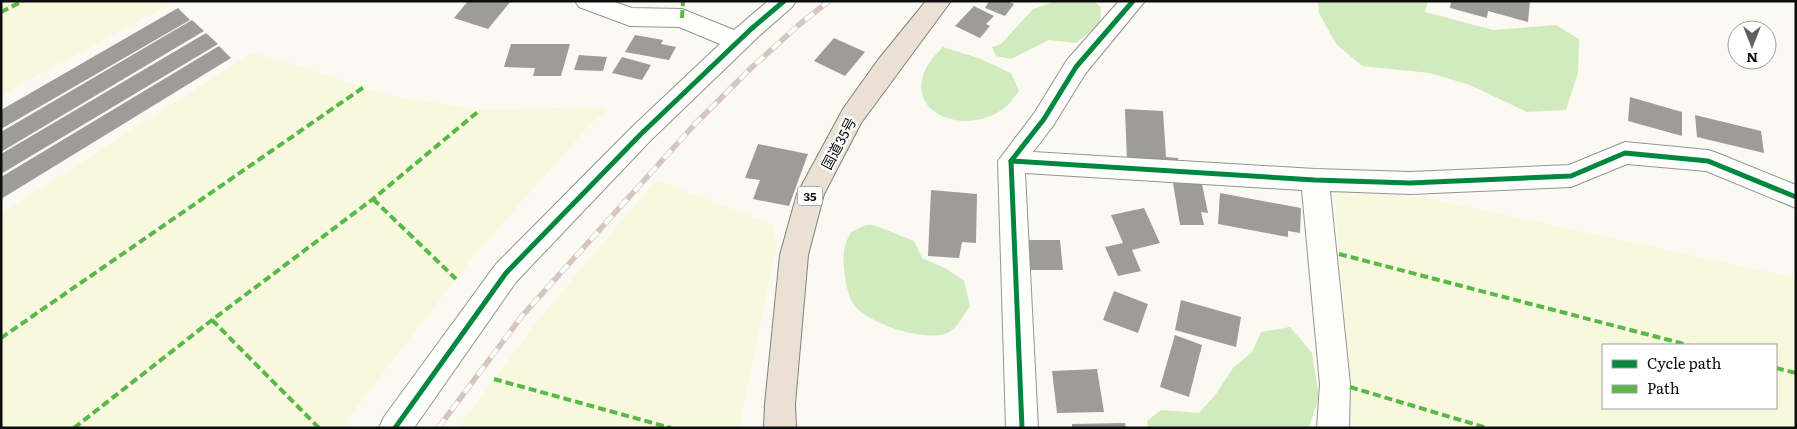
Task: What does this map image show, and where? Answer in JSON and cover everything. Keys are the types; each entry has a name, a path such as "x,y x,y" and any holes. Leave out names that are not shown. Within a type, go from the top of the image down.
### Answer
{"highway":[{"name":"国道35号","path":"780,428 780,404 794,255 811,194 852,116 887,67 939,1"}],"street":[{"path":"586,1 630,17 682,18 738,42"},
{"path":"395,428 506,273 641,134 784,1"},
{"path":"1022,428 1011,161 1044,119 1076,67 1133,1"},
{"path":"1011,161 1315,180 1410,183 1571,176 1625,153 1708,161 1796,197"},
{"path":"1315,180 1335,384 1333,428"}],"green space":[{"path":"1,1 173,1 174,2 1,95"},
{"path":"1056,1 1093,1 1101,7 1100,24 1076,43 1049,40 1011,59 996,56 992,47 1001,44 1033,9"},
{"path":"1318,1 1428,1 1425,12 1493,30 1556,25 1579,39 1578,73 1566,110 1527,112 1470,85 1430,73 1362,66 1336,44 1319,13"},
{"path":"943,47 978,58 1011,73 1019,91 1007,106 989,117 969,121 951,119 935,112 925,101 921,86 927,67"},
{"path":"252,53 284,61 391,96 480,110 591,107 608,109 591,123 472,258 352,413 345,428 1,428 1,214"},
{"path":"656,180 774,225 776,249 742,413 741,428 458,428 539,319"},
{"path":"1334,192 1422,197 1796,278 1796,428 1350,428 1350,387"},
{"path":"866,225 874,225 914,241 922,258 947,269 964,281 970,306 955,328 943,334 931,336 901,331 873,319 854,305 847,285 844,252 851,232"},
{"path":"1290,327 1312,353 1319,397 1309,427 1148,428 1147,421 1161,410 1199,413 1216,394 1233,368 1252,352 1261,332"}],"building":[{"path":"468,1 511,1 488,29 454,18"},
{"path":"989,1 1007,1 1014,4 1005,16 985,8"},
{"path":"1451,1 1530,1 1528,22 1488,11 1487,18 1450,8"},
{"path":"974,6 994,16 986,24 990,26 980,38 955,26"},
{"path":"178,8 190,20 1,129 1,110"},
{"path":"192,20 204,31 1,152 1,132"},
{"path":"206,33 218,44 1,174 1,154"},
{"path":"635,35 663,40 661,44 676,47 669,60 625,52"},
{"path":"834,38 865,52 845,76 814,61"},
{"path":"511,44 570,44 561,76 533,76 535,68 504,67"},
{"path":"219,46 231,58 1,199 1,177"},
{"path":"579,55 607,57 603,71 574,70"},
{"path":"622,57 651,65 642,80 612,73"},
{"path":"1630,97 1682,112 1682,136 1628,121"},
{"path":"1125,109 1163,111 1166,157 1178,158 1179,166 1127,162"},
{"path":"1695,115 1761,131 1764,153 1697,137"},
{"path":"758,144 808,154 789,206 753,199 760,180 745,178"},
{"path":"1173,183 1202,184 1208,213 1201,212 1204,225 1180,225"},
{"path":"931,190 977,194 976,243 962,242 959,258 928,256"},
{"path":"1220,193 1301,208 1300,233 1288,231 1288,237 1218,224"},
{"path":"1144,208 1160,243 1132,250 1141,271 1118,276 1105,247 1123,243 1111,215"},
{"path":"1025,240 1060,240 1063,270 1028,270"},
{"path":"1114,291 1148,304 1138,333 1103,320"},
{"path":"1181,300 1241,317 1236,347 1175,330"},
{"path":"1175,335 1202,345 1189,397 1160,387"},
{"path":"1097,369 1104,412 1057,413 1052,371"},
{"path":"1125,423 1126,428 1072,428 1072,424"}],"railway":[{"path":"438,428 522,316 694,125 750,69 801,23 829,1"}],"marked path":[{"path":"1,12 23,1"},
{"path":"682,18 683,1"},
{"path":"1,338 364,87"},
{"path":"74,428 212,320 373,199 480,110"},
{"path":"373,199 456,279"},
{"path":"1339,254 1684,344"},
{"path":"212,320 319,428"},
{"path":"1777,368 1796,373"},
{"path":"494,379 671,428"},
{"path":"1350,387 1487,428"}],"cycle path":[{"path":"395,428 506,273 641,134 750,30 784,1"},
{"path":"1022,428 1011,161 1044,119 1076,67 1133,1"},
{"path":"1011,161 1315,180 1410,183 1571,176 1625,153 1708,161 1796,197"}]}
